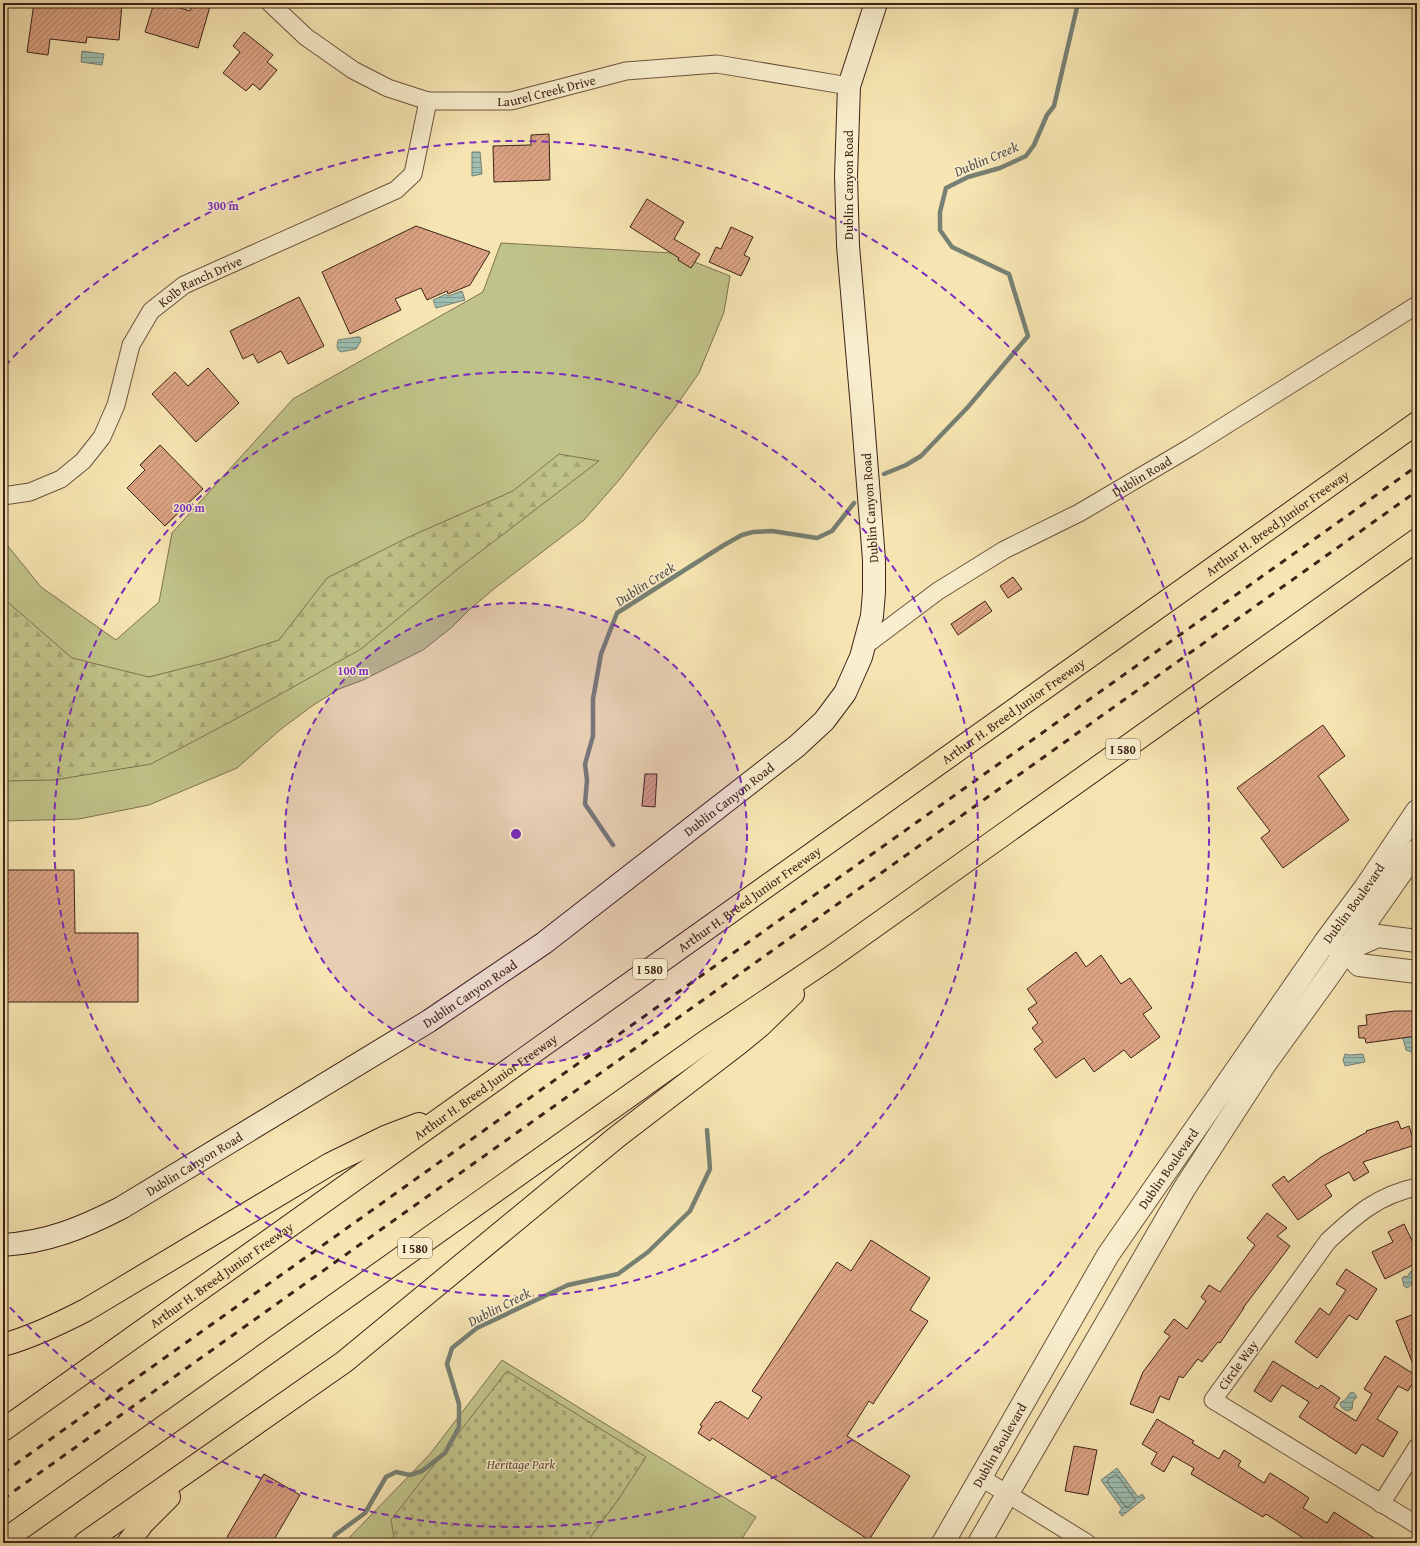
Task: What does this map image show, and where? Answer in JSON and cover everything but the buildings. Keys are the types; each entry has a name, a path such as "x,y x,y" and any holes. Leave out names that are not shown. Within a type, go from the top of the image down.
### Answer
{"highway":[{"name":"Arthur H. Breed Junior Freeway","path":"3,1430 1417,423"},
{"name":"I 580","path":"3,1541 705,1042 830,958 1417,540"},
{"path":"85,1543 344,1362 618,1136 760,1026 830,958"},
{"path":"3,1345 18,1341 51,1328 86,1310 347,1155 391,1135 445,1115"},
{"path":"128,1543 143,1523 216,1452"}],"street":[{"name":"Laurel Creek Drive","path":"270,3 306,37 353,70 388,88 428,100 511,101 626,71 717,64 849,86"},
{"name":"Dublin Canyon Road","path":"3,1245 56,1236 88,1225 121,1208 429,1021 544,944 792,750 815,730 831,712 845,692 856,671 866,645 872,616 874,560 848,246 846,176 849,86 876,3"},
{"name":"Kolb Ranch Drive","path":"3,496 30,492 61,479 83,461 102,437 116,405 131,345 151,311 178,289 396,190 402,185 413,174 428,100"},
{"name":"Dublin Road","path":"866,645 938,591 998,554 1079,513 1192,447 1417,305"},
{"name":"Dublin Boulevard","path":"943,1543 1108,1255 1325,942 1365,888 1417,811"},
{"name":"Dublin Boulevard","path":"979,1543 1184,1190 1265,1064 1417,850"},
{"path":"1346,950 1378,936 1417,941"},
{"path":"1325,942 1346,950 1359,965 1417,972"},
{"name":"Circle Way","path":"1417,1188 1402,1191 1371,1204 1347,1223 1328,1241 1213,1400 1417,1525"},
{"path":"1382,1504 1417,1447"},
{"path":"980,1477 1087,1543"}],"green space":[{"path":"501,243 672,253 730,276 724,312 699,373 676,406 620,479 584,520 495,588 469,610 451,628 423,650 363,680 339,689 312,706 281,729 237,768 149,805 79,819 3,821 3,540 41,587 116,640 159,602 172,533 293,399 483,292"},
{"path":"559,454 599,461 459,568 361,649 245,714 151,764 54,780 3,781 3,598 72,658 149,677 220,659 279,640 327,578 409,537 513,491"},
{"name":"Heritage Park","path":"502,1360 756,1517 739,1543 344,1543 430,1454"},
{"name":"Heritage Park","path":"507,1371 646,1457 618,1500 586,1543 395,1543 391,1520"}],"water":[{"path":"82,51 104,54 102,65 81,62"},
{"path":"472,152 480,152 482,174 472,176"},
{"path":"462,291 465,300 436,308 433,300 446,294 448,296"},
{"path":"360,337 361,341 356,349 341,352 338,350 338,340"},
{"path":"1402,1035 1412,1035 1414,1042 1417,1043 1417,1054 1406,1050"},
{"path":"1345,1054 1363,1054 1365,1062 1345,1066 1343,1060"},
{"path":"1417,1269 1417,1281 1407,1288 1404,1286 1402,1278 1405,1276 1407,1277 1411,1271"},
{"path":"1353,1392 1357,1397 1353,1401 1352,1409 1347,1411 1340,1403"},
{"path":"1117,1468 1138,1497 1142,1494 1145,1498 1122,1516 1119,1512 1122,1509 1101,1480"}],"waterway":[{"name":"Dublin Creek","path":"884,474 906,465 921,456 968,407 1028,336 1009,274 952,247 940,230 940,212 946,188 968,177 1000,168 1026,156 1034,145 1047,115 1054,106 1078,3"},
{"name":"Dublin Creek","path":"613,845 585,804 587,780 585,764 593,736 593,699 601,654 617,613 742,535 753,532 772,531 817,538 832,531 854,503"},
{"name":"Dublin Creek","path":"333,1543 335,1535 365,1513 386,1477 396,1472 410,1475 422,1471 445,1453 459,1427 459,1404 447,1364 452,1348 477,1328 568,1285 618,1274 648,1252 690,1211 710,1169 707,1130"}],"railway":[{"path":"3,1473 1417,466"},
{"path":"3,1499 1417,491"}]}
